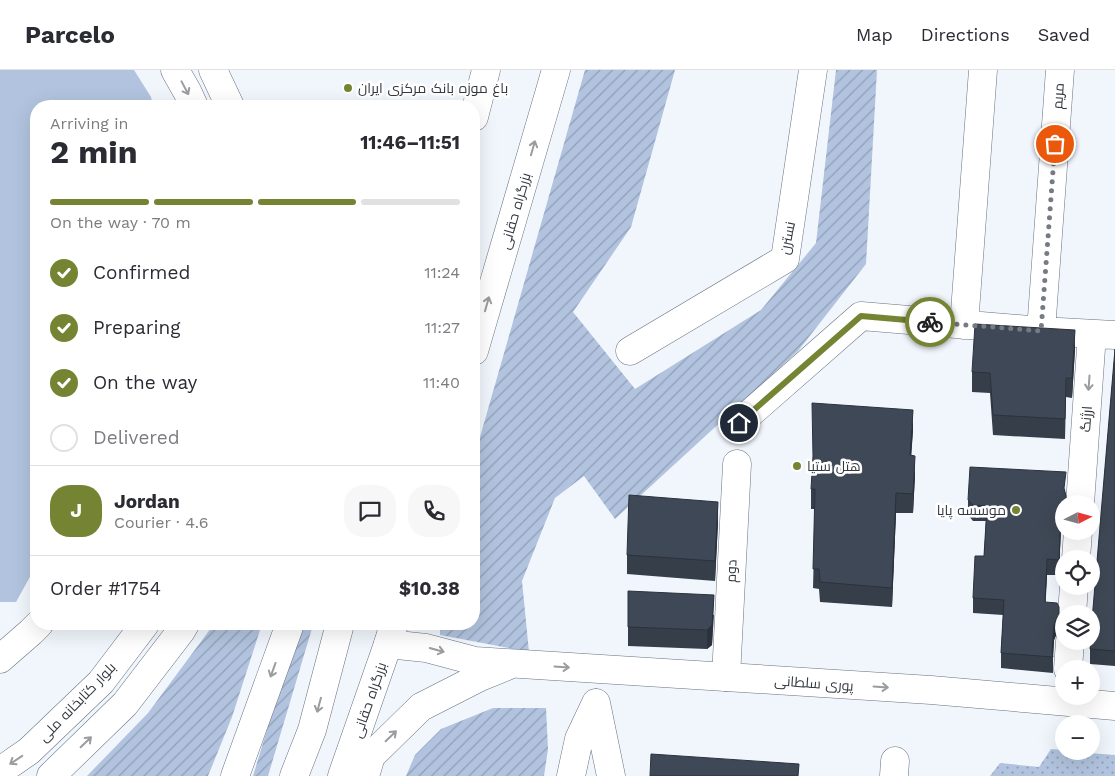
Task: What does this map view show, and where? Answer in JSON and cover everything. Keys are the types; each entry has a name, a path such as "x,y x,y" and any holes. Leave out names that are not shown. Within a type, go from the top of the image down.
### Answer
{"main road":[{"path":"176,70 191,100"},
{"path":"213,70 227,100"},
{"path":"478,100 486,70"},
{"name":"بزرگراه حقانی","path":"480,330 556,70"},
{"name":"نسترن","path":"630,350 785,259 813,70"},
{"path":"964,325 983,70"},
{"name":"مریم","path":"1041,331 1060,70"},
{"path":"739,423 861,316 1104,335"},
{"name":"ارژنگ","path":"1081,495 1104,335"},
{"name":"دوم","path":"726,677 737,464"},
{"path":"2,651 33,630"},
{"name":"بلوار کتابخانه ملی","path":"0,771 30,751 101,682 140,630"},
{"path":"51,776 125,704 182,630"},
{"path":"235,776 288,630"},
{"path":"294,776 312,730 338,630"},
{"name":"بزرگراه حقانی","path":"342,776 391,634"},
{"name":"پوری سلطانی","path":"391,634 426,648 474,661 1055,698"},
{"path":"365,776 371,756 421,707 480,677 513,664"},
{"path":"571,776 579,739 596,703 611,776"},
{"name":"پوری سلطانی","path":"1100,704 1115,706"}],"shaded area":[{"path":"0,70 134,70 152,100 30,100 30,577 16,602 0,602"},
{"path":"585,70 675,70 631,227 573,312 635,389 761,310 816,243 836,70 877,70 866,264 798,351 615,519 584,476 555,498 522,581 529,652 440,635 440,630 480,630 480,437"},
{"path":"210,630 260,630 232,717 208,776 87,776 148,713"},
{"path":"297,630 312,630 268,776 253,776"},
{"path":"493,708 546,708 548,749 544,776 406,776 415,755 441,729"},
{"path":"1051,749 1055,749 1055,760 1100,760 1100,754 1115,755 1115,776 990,776 1000,763 1039,767"}],"building":[{"path":"975,324 1075,330 1072,378 1066,378 1065,419 993,415 990,373 972,372"},
{"path":"1115,349 1115,651 1100,650 1100,605 1093,605 1094,595 1100,595 1100,550 1098,550"},
{"path":"812,403 913,410 910,455 915,456 913,494 896,493 892,588 820,582 819,569 813,569 815,489 811,489 813,456"},
{"path":"970,467 1066,472 1064,488 1066,495 1055,495 1055,540 1060,540 1059,550 1055,550 1055,560 1047,559 1045,602 1057,603 1058,605 1055,605 1053,657 1001,653 1004,600 973,598 975,556 984,556 987,506 973,505 968,500"},
{"path":"629,495 718,502 715,561 627,555"},
{"path":"628,591 714,595 712,625 707,630 628,627"},
{"path":"651,754 799,764 798,776 650,776"}],"way so far":[{"path":"930,322 1041,331 1055,144"}],"place":[{"name":"باغ موزه بانک مرکزی ایران","path":"348,88"},
{"name":"هتل ستیا","path":"797,466"},
{"name":"موسسه پایا","path":"1016,510"}],"route":[{"path":"739,423 861,316 930,322"}]}
